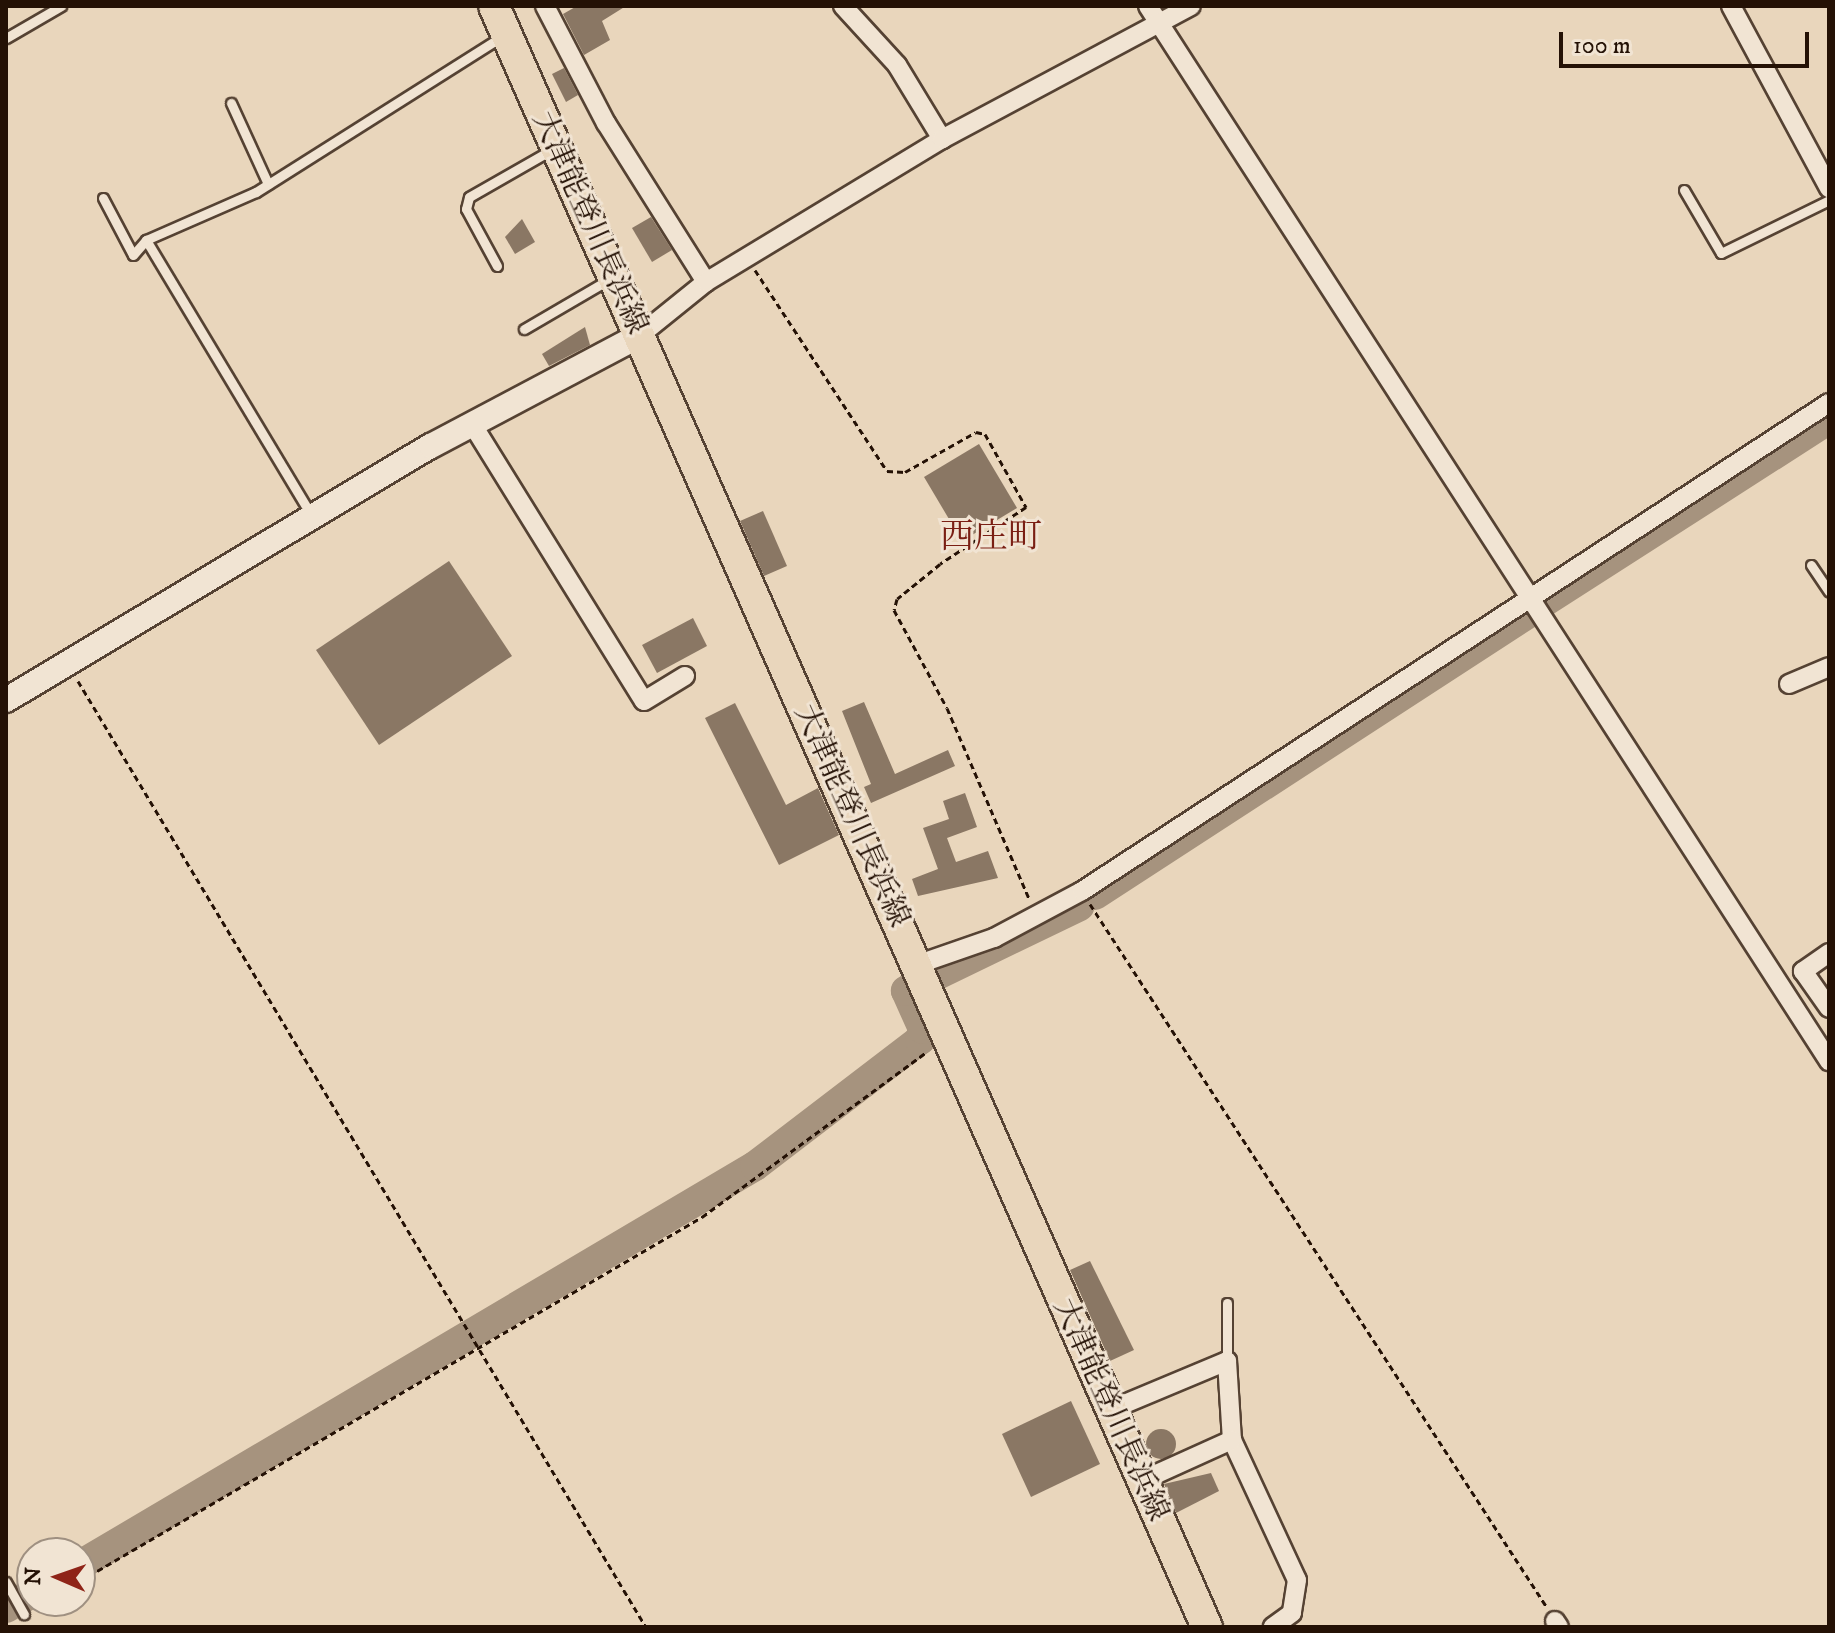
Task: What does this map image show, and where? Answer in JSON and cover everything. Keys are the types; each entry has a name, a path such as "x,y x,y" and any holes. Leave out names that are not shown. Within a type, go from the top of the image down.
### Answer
{"main road":[{"name":"大津能登川長浜線","path":"494,6 1207,1627"}],"street":[{"path":"545,6 606,123 706,282"},
{"path":"843,6 897,65 942,139"},
{"path":"6,700 312,516 639,336 706,282 1152,14 1191,6"},
{"path":"1731,6 1829,188"},
{"path":"1152,14 1531,594 1829,1061"},
{"path":"916,965 942,961 1082,891 1531,594 1829,403"},
{"path":"474,427 644,701 685,676"},
{"path":"1789,684 1829,667"},
{"path":"1829,953 1803,971 1829,1008"},
{"path":"1110,1410 1227,1361 1232,1440 1297,1580 1292,1613 1273,1627"},
{"path":"1141,1481 1232,1440"}],"lane":[{"path":"6,38 61,6"},
{"path":"103,198 133,255 146,240 197,224 268,184 506,34"},
{"path":"231,103 268,184"},
{"path":"497,266 466,209 469,197 555,147"},
{"path":"1684,190 1721,253 1829,200"},
{"path":"146,240 312,516"},
{"path":"524,329 613,277"},
{"path":"1811,565 1829,592"},
{"path":"1227,1303 1227,1361"}],"path":[{"path":"746,257 887,471 905,472 976,432 985,434 1026,507 940,564 897,599 894,610 947,708 1038,914"},
{"path":"67,664 646,1627"},
{"path":"1082,891 1557,1624"},
{"path":"96,1571 477,1344 702,1217 886,1089 947,1034"}],"building":[{"path":"577,6 626,6 602,21 610,40 584,55 563,14"},
{"path":"564,68 578,95 566,102 552,74"},
{"path":"651,217 672,250 652,262 632,228"},
{"path":"522,219 535,242 515,254 505,237"},
{"path":"585,327 590,345 549,366 542,354"},
{"path":"979,444 1017,508 962,541 924,477"},
{"path":"763,511 787,566 764,576 740,521"},
{"path":"449,561 512,656 379,745 316,650"},
{"path":"693,618 707,646 657,673 642,645"},
{"path":"864,702 895,774 948,750 955,766 871,803 864,787 871,784 842,711"},
{"path":"735,703 786,805 818,788 839,835 779,865 705,718"},
{"path":"965,793 977,827 947,838 956,862 988,851 998,878 918,896 912,879 938,869 923,828 949,819 943,801"},
{"path":"1090,1261 1134,1350 1110,1361 1070,1270"},
{"path":"1071,1401 1100,1464 1031,1497 1002,1434"},
{"path":"1161,1429 1171,1434 1176,1444 1171,1454 1161,1459 1151,1454 1146,1444 1151,1434"},
{"path":"1211,1473 1219,1491 1176,1513 1164,1484"}],"waterway":[{"path":"1546,601 1829,419"},
{"path":"1095,895 1532,611"},
{"path":"931,978 1080,906"},
{"path":"96,1556 755,1166 920,1040 923,1029 906,991 914,985"},
{"path":"6,1608 16,1602"}],"district":[{"name":"西庄町","path":"991,538"}]}
